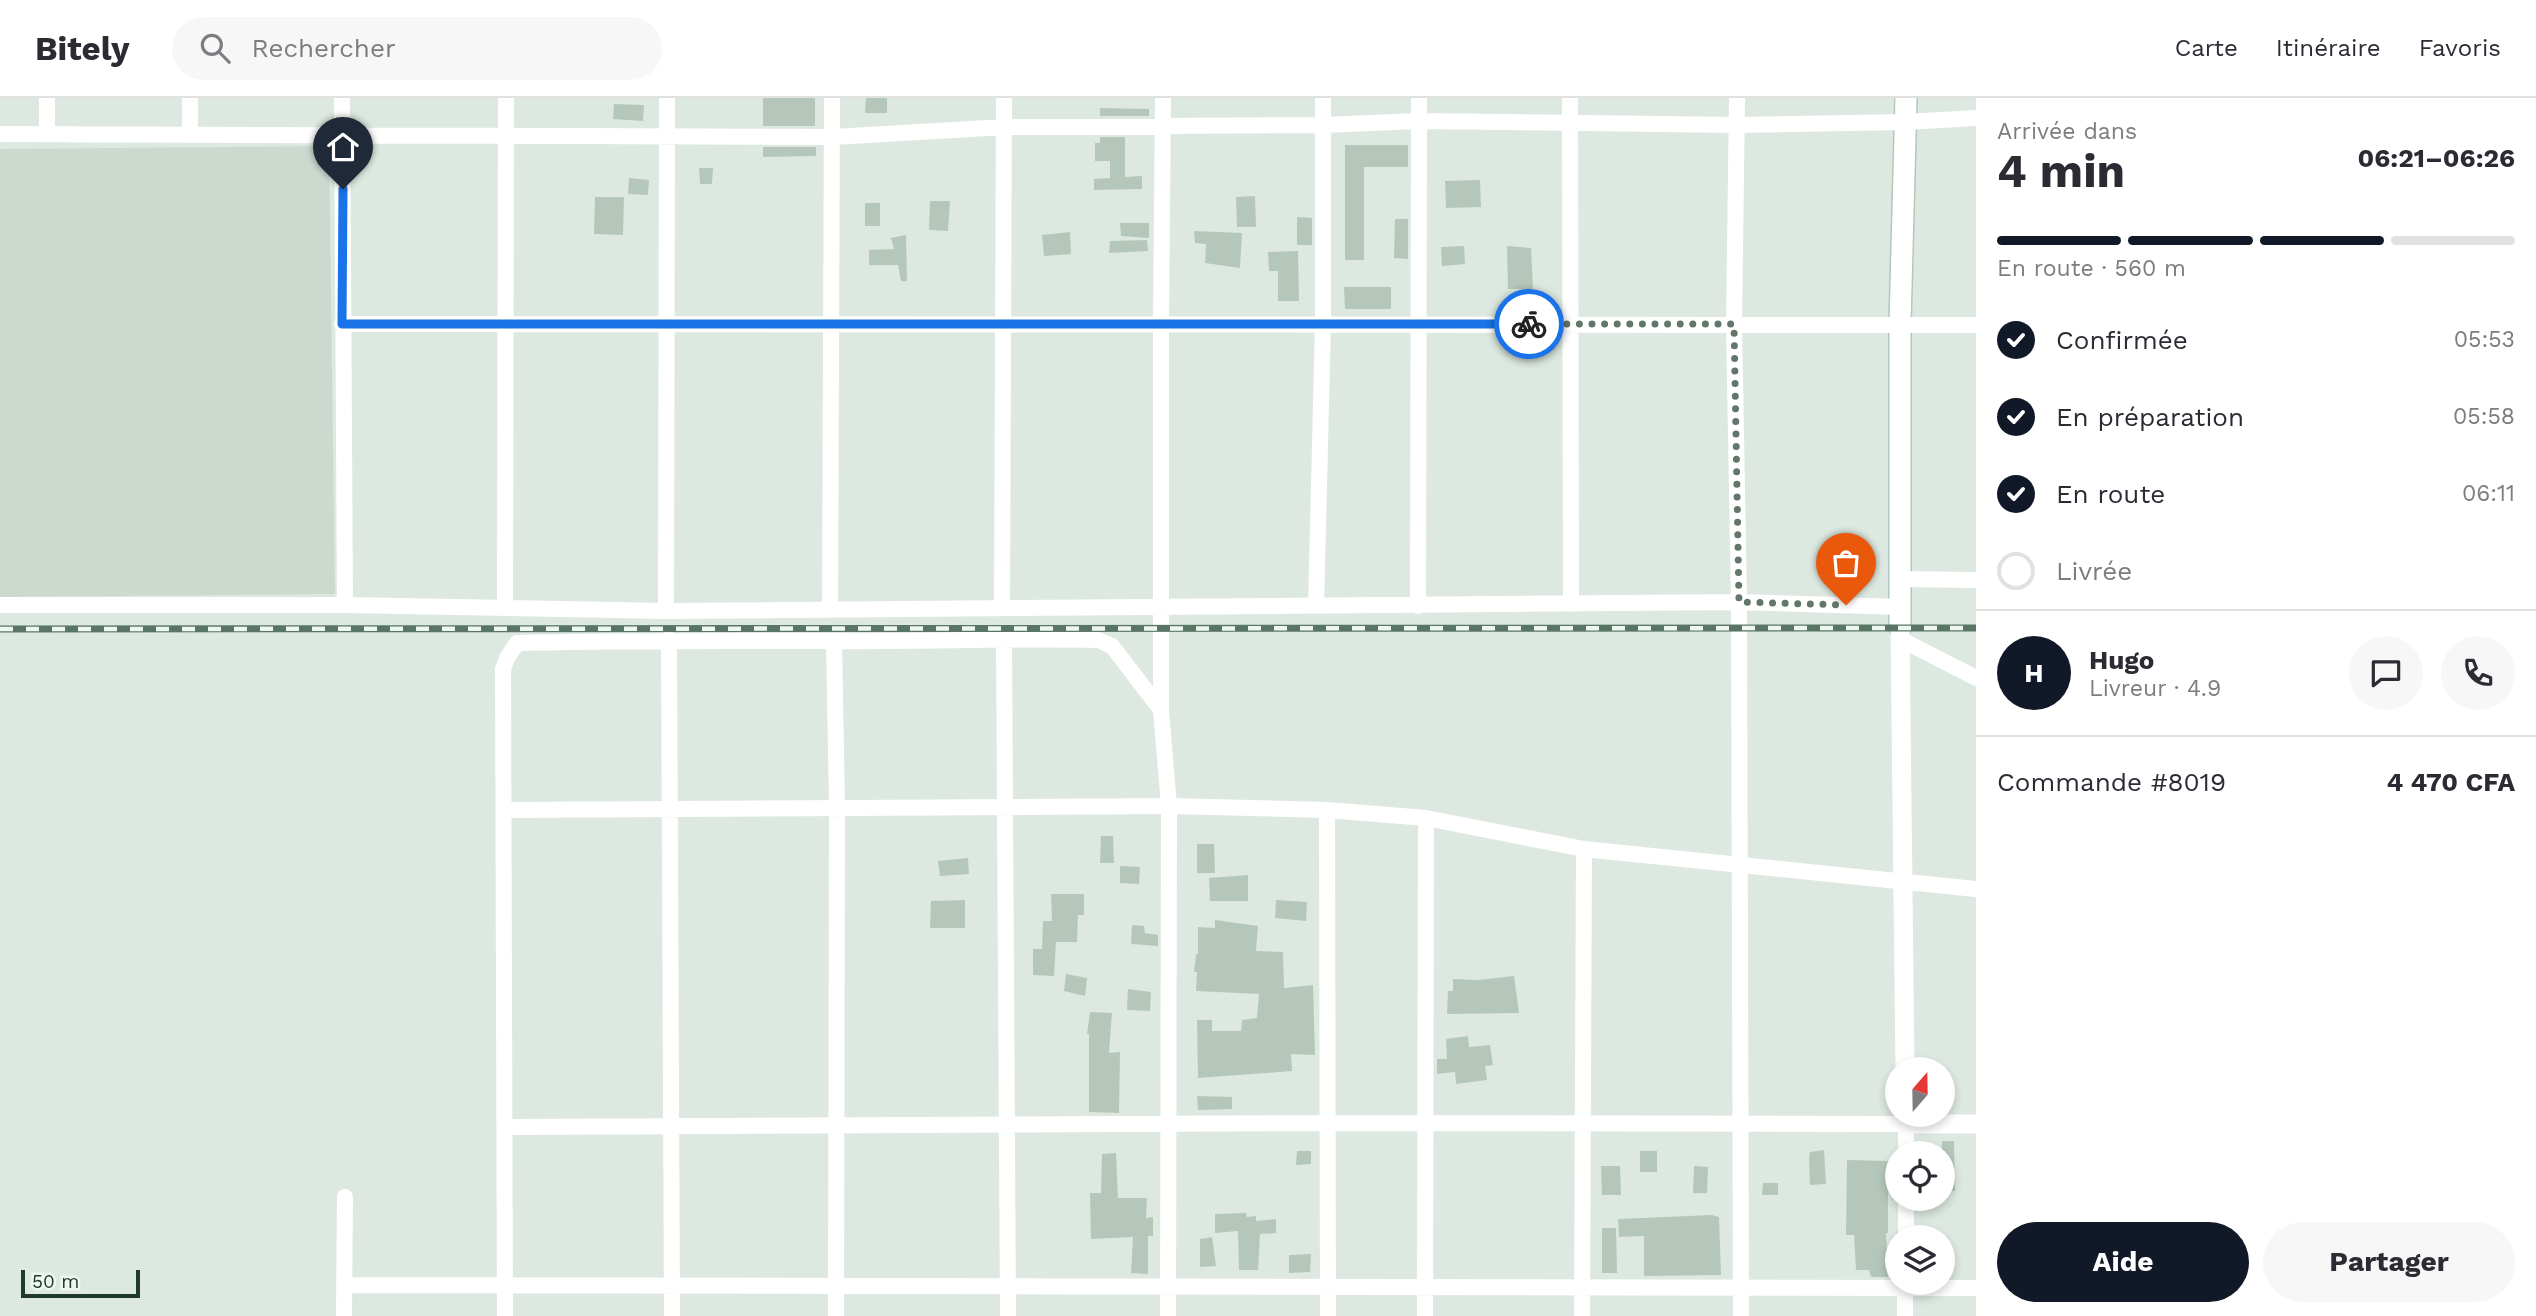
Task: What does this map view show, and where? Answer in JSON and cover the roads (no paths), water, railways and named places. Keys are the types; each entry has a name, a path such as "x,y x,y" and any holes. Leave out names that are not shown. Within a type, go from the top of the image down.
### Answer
{"main road":[{"path":"1900,624 1900,324 1906,98"}],"street":[{"path":"47,98 47,134"},
{"path":"190,98 190,134"},
{"path":"342,98 345,605"},
{"path":"505,608 506,98"},
{"path":"666,611 667,98"},
{"path":"830,610 832,98"},
{"path":"1002,607 1004,98"},
{"path":"1163,98 1160,606 1161,710 1168,806 1168,1316"},
{"path":"1316,606 1323,324 1323,98"},
{"path":"1418,606 1419,98"},
{"path":"1570,98 1571,604"},
{"path":"1737,98 1734,324 1741,865 1741,1316"},
{"path":"0,134 833,137 1005,127 1323,125 1419,121 1738,125 1976,118"},
{"path":"342,324 1976,325"},
{"path":"1901,579 1976,580"},
{"path":"0,605 345,605 666,611 1739,602 1900,624 1976,678"},
{"path":"1900,624 1905,1057"},
{"path":"1004,638 1008,1316"},
{"path":"505,1316 503,669 517,643 669,639 1098,640 1112,646 1161,710"},
{"path":"669,639 672,1316"},
{"path":"834,641 837,808 836,1316"},
{"path":"504,810 1168,806 1327,810 1426,818 1584,849 1976,889"},
{"path":"1327,810 1328,1316"},
{"path":"1425,1316 1426,818"},
{"path":"1582,1316 1584,849"},
{"path":"505,1127 1741,1124 1885,1120"},
{"path":"1955,1122 1976,1124"},
{"path":"344,1316 345,1197"},
{"path":"344,1285 1885,1285"},
{"path":"1955,1286 1976,1287"},
{"path":"1905,1295 1905,1316"}],"railway":[{"path":"0,629 1976,628"}]}
